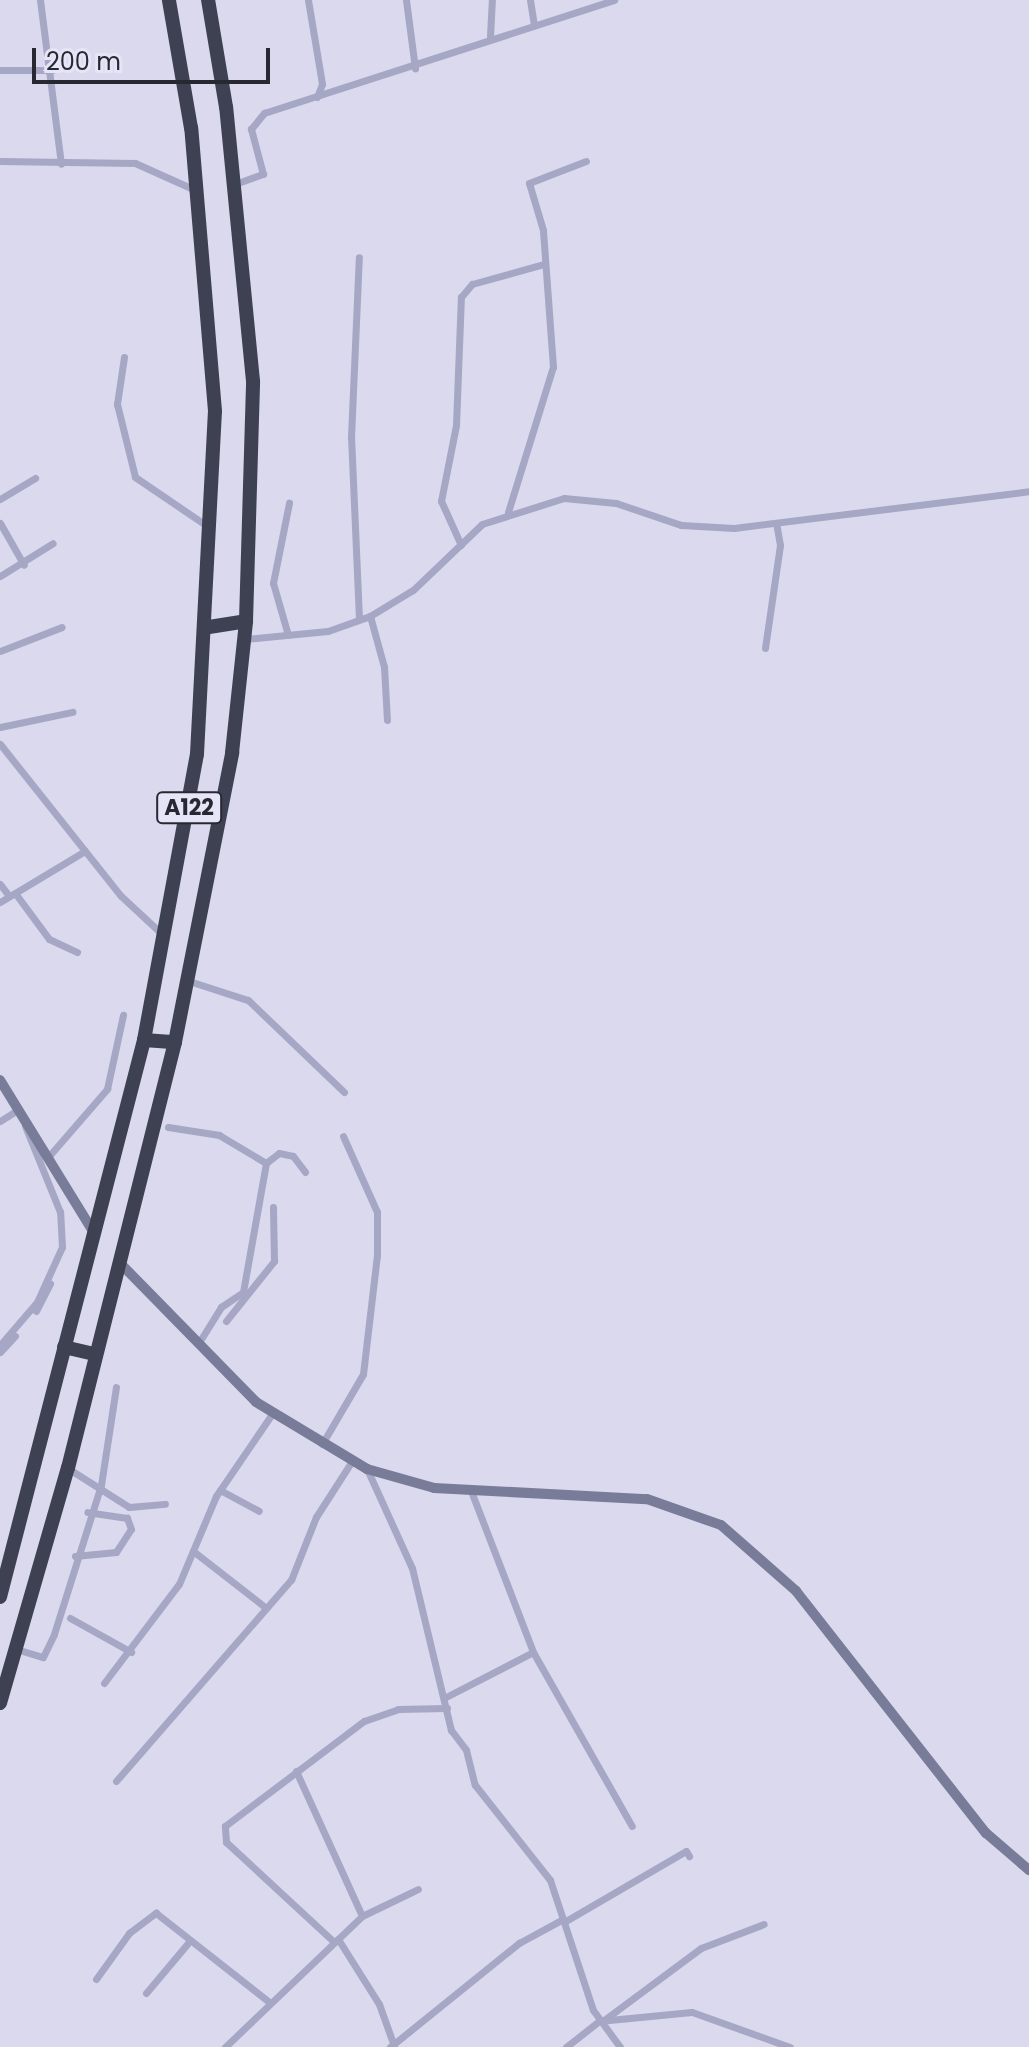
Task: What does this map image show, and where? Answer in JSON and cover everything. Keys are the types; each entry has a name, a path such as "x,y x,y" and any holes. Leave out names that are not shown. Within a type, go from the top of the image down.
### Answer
{"highway":[{"name":"A122","path":"0,1597 30,1494 93,1231 144,1040 166,938 209,627 215,411 197,192 169,0"},
{"name":"A122","path":"0,1703 10,1645 68,1468 175,1042 217,844 245,639 253,381 235,184 208,0"},
{"path":"209,627 246,621"},
{"path":"144,1040 175,1042"},
{"path":"64,1347 95,1354"},
{"path":"30,1494 60,1496"}],"street":[{"path":"40,0 52,70 61,164"},
{"path":"308,0 322,84 317,97"},
{"path":"406,0 415,68"},
{"path":"490,36 492,0"},
{"path":"530,0 534,25"},
{"path":"235,184 263,174 251,136 255,120 317,97 415,68 490,36 614,0"},
{"path":"0,70 52,70"},
{"path":"0,161 144,165 197,192"},
{"path":"508,512 552,375 544,264 529,183 586,161"},
{"path":"359,257 351,417 359,619"},
{"path":"461,545 441,501 456,425 461,297 472,284 544,264"},
{"path":"124,357 117,404 129,463 142,486 198,516 214,517"},
{"path":"0,499 35,478"},
{"path":"245,639 288,635 370,616 413,590 461,545 508,512 586,497 681,525 776,523 1029,491"},
{"path":"288,635 273,583 289,503"},
{"path":"198,516 213,538"},
{"path":"0,523 24,565"},
{"path":"765,648 780,545 776,523"},
{"path":"0,576 24,565 53,543"},
{"path":"370,616 384,667 387,720"},
{"path":"0,651 62,627"},
{"path":"0,727 72,712"},
{"path":"0,744 143,921 166,938"},
{"path":"0,902 85,851"},
{"path":"0,884 49,939 77,952"},
{"path":"189,981 248,1000 344,1092"},
{"path":"49,1156 107,1089 123,1015"},
{"path":"0,1080 81,1201 93,1231"},
{"path":"0,1121 20,1112"},
{"path":"0,1352 44,1301 57,1263 60,1212 20,1112"},
{"path":"168,1127 219,1135 266,1163"},
{"path":"320,1446 363,1374 377,1255 377,1212 343,1136"},
{"path":"197,1345 221,1307 243,1292 266,1163 279,1153 293,1156 305,1172"},
{"path":"81,1201 100,1208"},
{"path":"226,1321 274,1261 273,1207"},
{"path":"0,1345 29,1314 57,1263 57,1244"},
{"path":"119,1262 197,1345 272,1414 320,1446 367,1469 471,1491 597,1492 664,1502 721,1525 796,1591 970,1814 1029,1870"},
{"path":"10,1645 43,1657 48,1649 87,1512 101,1485 116,1387"},
{"path":"104,1683 131,1652 193,1551 220,1490 272,1414"},
{"path":"116,1781 291,1580 316,1517 352,1461"},
{"path":"68,1468 101,1485 129,1507 165,1504"},
{"path":"367,1469 412,1568 444,1698 479,1792 544,1870 601,2021 620,2047"},
{"path":"220,1490 259,1511"},
{"path":"471,1491 533,1652 632,1826"},
{"path":"75,1556 116,1552 131,1529 127,1518 87,1512"},
{"path":"193,1551 265,1607"},
{"path":"70,1618 131,1652"},
{"path":"444,1698 533,1652"},
{"path":"447,1708 398,1709 364,1721 245,1804 225,1826 224,1838 336,1940 382,2010 393,2046 519,1943 689,1856"},
{"path":"296,1771 362,1916"},
{"path":"225,2047 362,1916 418,1889"},
{"path":"96,1979 150,1913 174,1925 188,1943 269,2002"},
{"path":"566,2047 701,1948 764,1924"},
{"path":"146,1993 188,1943"},
{"path":"601,2021 692,2012 790,2047"}]}
